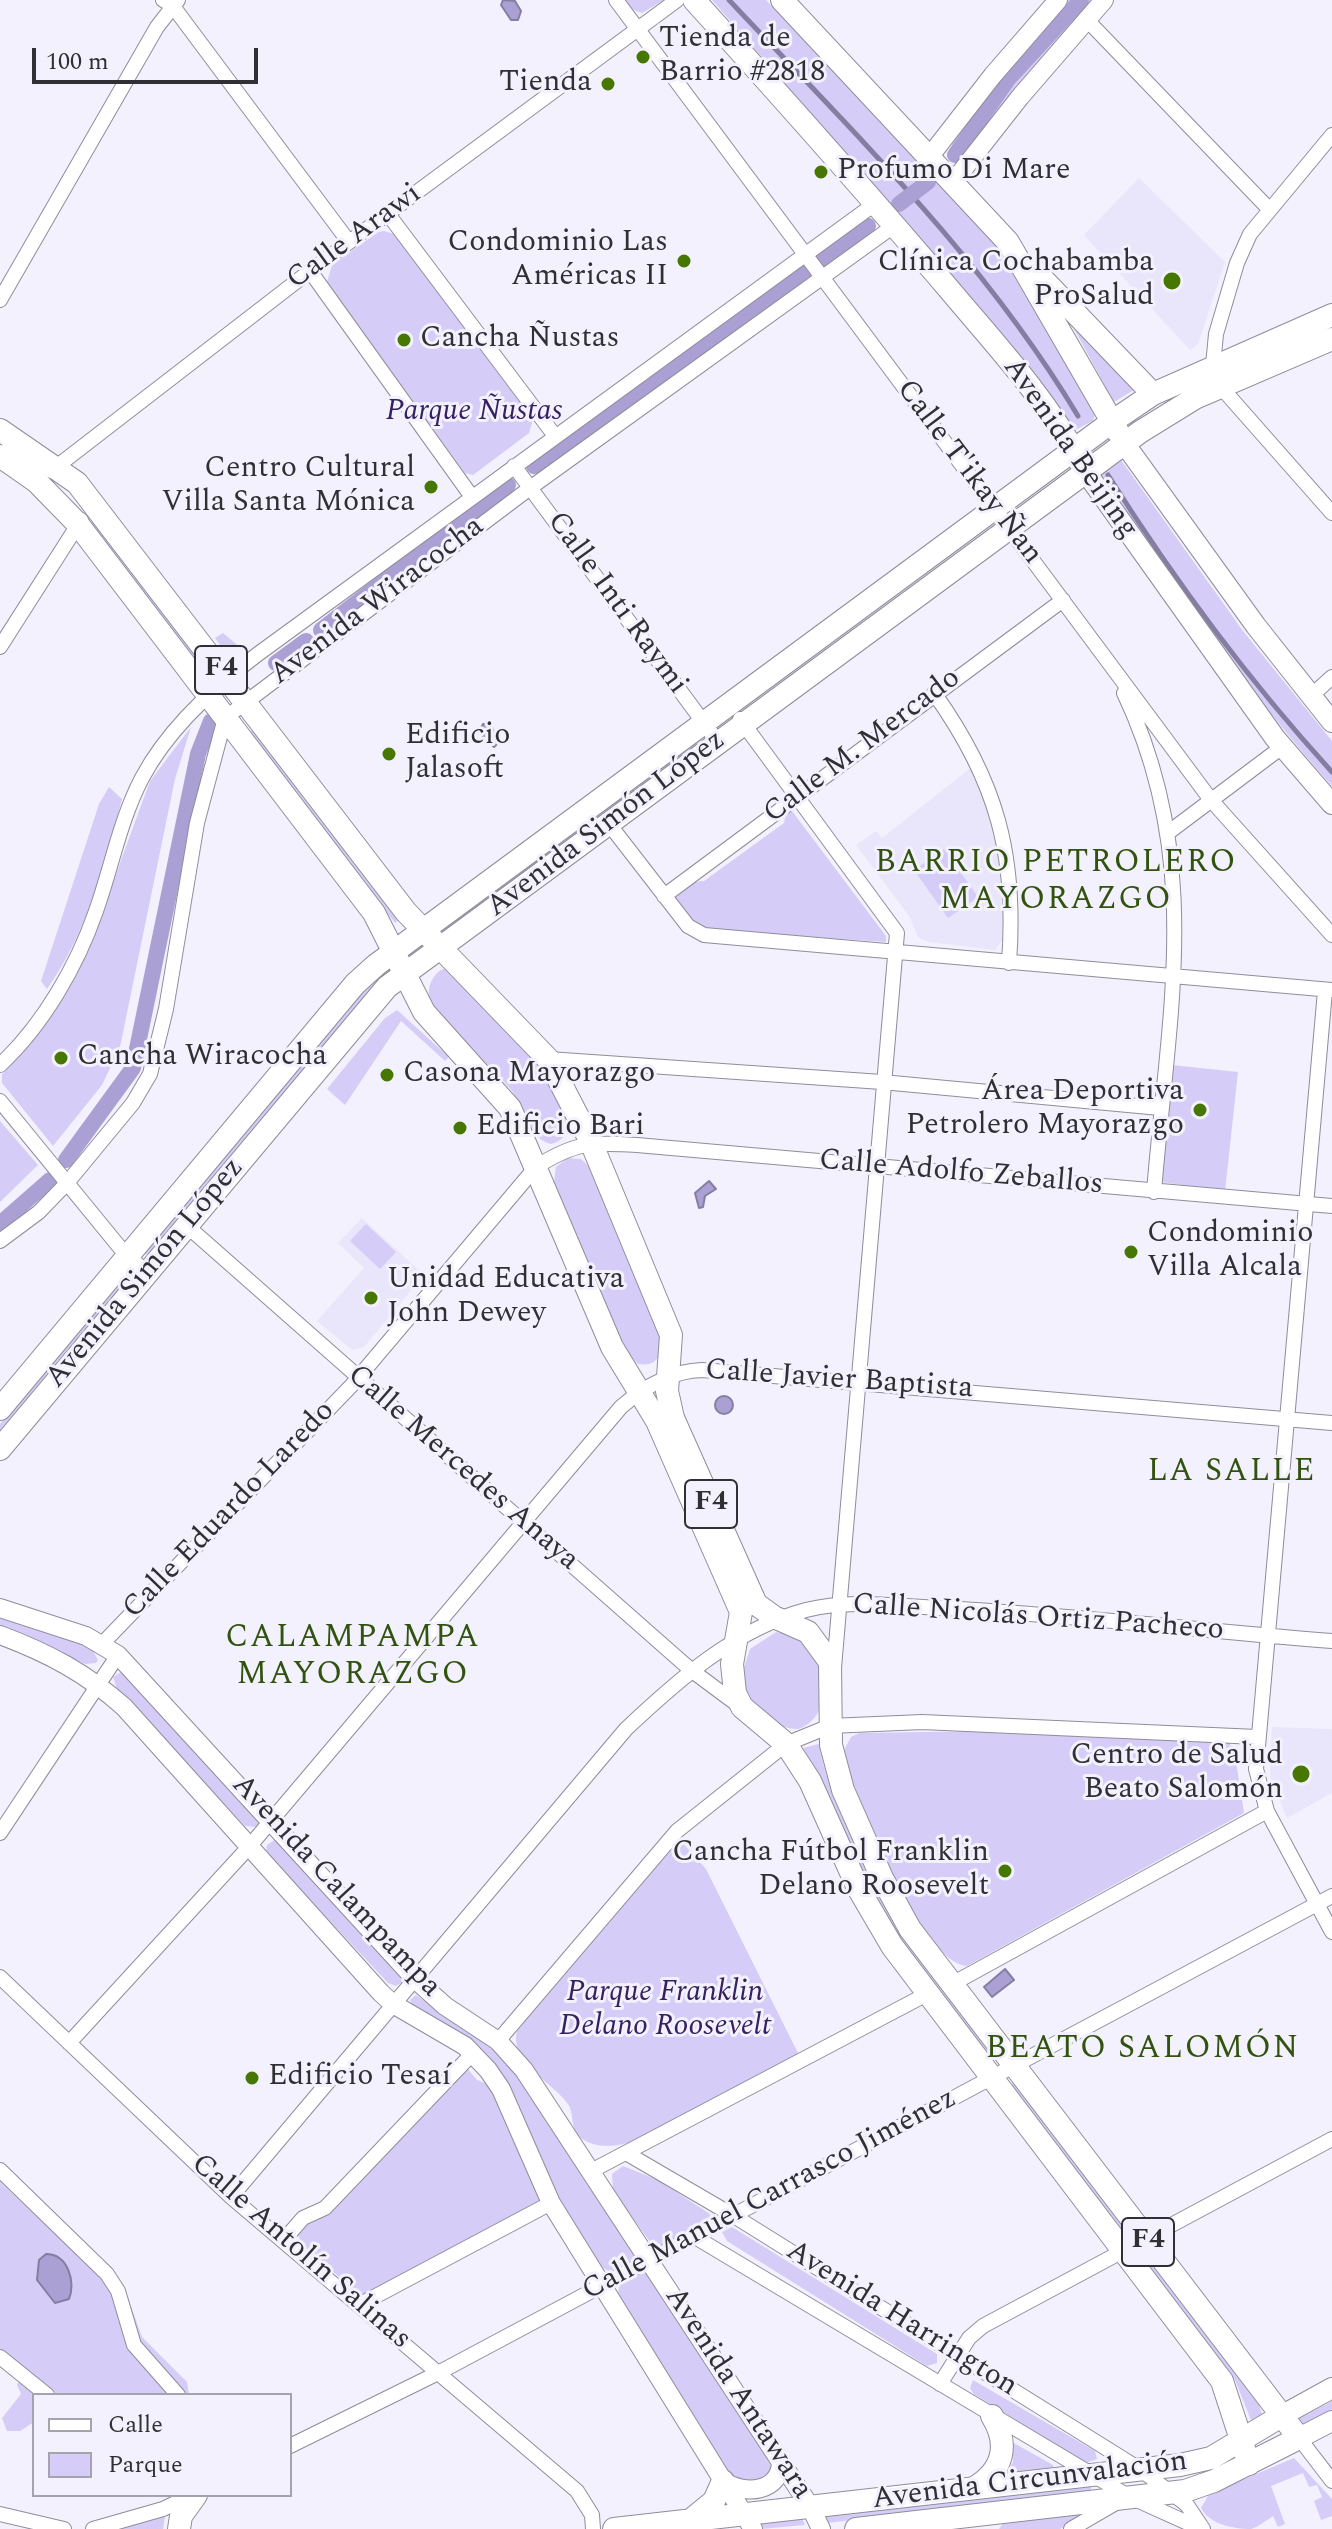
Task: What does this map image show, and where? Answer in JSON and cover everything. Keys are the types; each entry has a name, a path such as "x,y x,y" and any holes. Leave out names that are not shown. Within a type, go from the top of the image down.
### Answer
{"main road":[{"name":"Avenida Beijing","path":"694,0 876,203 1046,406 1282,747 1332,804"},
{"name":"Avenida Beijing","path":"782,0 1008,242 1121,445 1332,722"},
{"path":"1008,242 1153,394"},
{"name":"Avenida Simón López","path":"0,1449 373,1001 743,723 1217,376 1332,315"},
{"name":"Avenida Simón López","path":"0,1409 355,984 395,950 992,507 1153,394 1332,339"},
{"name":"F4","path":"0,430 77,483 394,897 548,1059 591,1142 671,1335 668,1376 673,1418 756,1604 808,1632 818,1641 830,1662 833,1676 831,1745 843,1790 882,1878 910,1929 1299,2438"},
{"name":"F4","path":"0,456 37,482 77,523 374,913 424,1012 501,1094 536,1167 612,1347 657,1421 741,1612 732,1680 742,1707 786,1744 810,1781 877,1925 991,2080 1222,2381 1243,2439"},
{"name":"Avenida Circunvalación","path":"614,2529 692,2519 747,2520 811,2508 1196,2463 1332,2388"},
{"path":"971,2490 996,2472 1002,2458 1003,2443 992,2416"},
{"name":"Avenida Circunvalación","path":"856,2529 975,2524 1128,2496 1171,2493 1214,2481 1332,2421"},
{"path":"1243,2439 1249,2464"},
{"path":"692,2519 714,2501 723,2481"},
{"path":"179,2529 181,2516 193,2497"}],"street":[{"name":"Calle T'ikay Ñan","path":"616,0 1211,800 1332,935"},
{"name":"Calle Arawi","path":"37,482 310,271 677,0"},
{"path":"930,156 993,75 1058,0"},
{"path":"954,181 1020,97 1104,0"},
{"path":"0,300 171,2 349,242"},
{"path":"1087,20 1269,209"},
{"path":"1332,135 1250,234 1237,263 1216,334 1217,376 1332,513"},
{"name":"Avenida Wiracocha","path":"0,1065 29,1033 80,953 130,802 144,775 207,696 226,678 876,203"},
{"path":"388,214 555,436"},
{"name":"Avenida Wiracocha","path":"225,718 530,488 895,225"},
{"path":"310,271 472,497"},
{"name":"Calle Inti Raymi","path":"514,466 718,742"},
{"path":"0,647 77,523 97,507"},
{"name":"Calle M. Mercado","path":"664,896 1063,600"},
{"path":"1110,663 1137,721 1157,776 1169,832 1176,904 1173,975 1154,1192"},
{"path":"1310,697 1332,677"},
{"path":"934,693 962,732 984,775 1000,820 1011,879 1013,915 1009,963"},
{"path":"729,702 897,933 833,1676"},
{"path":"0,1241 39,1212 67,1183 133,1103 150,1074 166,1009 197,823 225,718"},
{"path":"1169,832 1282,747"},
{"path":"609,824 688,926 704,935 1328,991 1304,1203 1257,1737 1257,1780 1267,1811 1332,1932"},
{"path":"548,1059 882,1082 1160,1108"},
{"path":"0,1101 126,1255 147,1272"},
{"name":"Calle Eduardo Laredo","path":"102,1644 357,1379 536,1167 558,1153 591,1142"},
{"name":"Calle Adolfo Zeballos","path":"591,1142 1332,1206"},
{"name":"Calle Mercedes Anaya","path":"187,1226 357,1379 691,1670 742,1707"},
{"name":"Calle Javier Baptista","path":"69,2043 248,1848 621,1407 638,1392 668,1376 702,1370 858,1381 1332,1423"},
{"name":"Calle Nicolás Ortiz Pacheco","path":"231,2197 626,1729 691,1670 779,1619 839,1604 981,1610 1332,1641"},
{"name":"Avenida Calampampa","path":"0,1608 63,1627 102,1644 118,1655 415,1979 445,2006 498,2041 524,2070 651,2260"},
{"name":"Avenida Calampampa","path":"0,1635 53,1655 98,1683 124,1707 248,1848 393,2004 453,2037 473,2053 501,2089 551,2203 604,2285"},
{"name":"Calle Eduardo Laredo","path":"0,1833 118,1655"},
{"path":"498,2041 677,1831 786,1744 830,1726 893,1722 1036,1725 1257,1737"},
{"path":"952,1984 1267,1811"},
{"name":"Calle Manuel Carrasco Jiménez","path":"292,2445 438,2373 1332,1896"},
{"name":"Calle Antolín Salinas","path":"0,1977 231,2197 577,2491 592,2515 593,2529"},
{"path":"593,2170 927,1994"},
{"path":"283,2241 303,2218 325,2208 473,2053"},
{"path":"940,2384 969,2338 983,2326 1332,2139"},
{"name":"Avenida Harrington","path":"626,2153 734,2216 1141,2470 1187,2505 1202,2529"},
{"path":"0,2170 107,2274 118,2291 134,2345 176,2393"},
{"path":"359,2305 551,2203"},
{"name":"Avenida Harrington","path":"695,2237 1128,2496 1202,2529"},
{"name":"Avenida Antawara","path":"651,2260 811,2508 821,2529"},
{"name":"Avenida Antawara","path":"604,2285 747,2520"},
{"path":"0,2357 45,2393"},
{"path":"1299,2438 1332,2481"},
{"path":"723,2481 739,2490 769,2486 779,2476 781,2461"},
{"path":"1071,2529 1128,2496"},
{"path":"93,2529 163,2509 190,2497"},
{"path":"0,2514 64,2529"}],"shaded area":[{"path":"503,0 515,1 521,11 518,20 511,20 501,5"},
{"name":"Clínica Cochabamba ProSalud","path":"1139,178 1225,262 1198,344 1190,350 1084,235"},
{"path":"483,724 491,724 498,743 494,747 479,732"},
{"path":"973,766 988,805 1004,886 1003,939 995,950 929,942 918,937 909,916 856,845 876,831 882,838"},
{"path":"709,1181 716,1189 705,1196 703,1207 699,1208 695,1193"},
{"name":"Unidad Educativa John Dewey","path":"362,1218 424,1275 364,1347 352,1350 317,1321 364,1268 338,1243"},
{"path":"724,1396 733,1405 724,1414 715,1405"},
{"name":"Centro de Salud Beato Salomón","path":"1272,1727 1332,1729 1332,1793 1287,1818 1270,1777"},
{"path":"1005,1969 1014,1980 992,1997 984,1987"},
{"path":"46,2254 54,2255 65,2264 71,2277 69,2299 55,2303 37,2280 39,2260"}],"green space":[{"path":"625,0 664,0 642,13 631,9"},
{"path":"712,0 766,0 997,247 1095,414 1093,421 1073,431 878,190"},
{"path":"1067,0 1074,0 997,88 951,150 953,141 998,77"},
{"path":"1088,0 1096,0 961,159 1014,84"},
{"name":"Parque Ñustas","path":"378,232 394,234 533,420 529,433 473,475 465,473 327,282 332,265"},
{"path":"1068,318 1137,388 1114,402"},
{"path":"1121,460 1243,631 1332,741 1332,786 1239,673 1098,473"},
{"path":"95,520 213,676 209,680 91,524"},
{"path":"223,633 248,654 230,658 215,638"},
{"path":"191,727 175,779 120,1047 102,1085 53,1146 2,1083 2,1074 33,1038 87,953 150,781"},
{"path":"254,729 400,919 395,923 249,732"},
{"path":"698,737 703,744 448,935 442,927"},
{"path":"109,787 122,799 101,873 84,922 47,989 41,981 99,804"},
{"path":"792,811 886,936 886,942 709,930 696,926 674,899 693,882 704,881 784,823 786,813"},
{"path":"944,849 978,897 948,918 914,870"},
{"path":"446,968 542,1066 570,1120 567,1132 559,1141 551,1144 537,1136 512,1091 437,1013 429,998 429,987 437,973"},
{"path":"378,974 382,979 148,1255 145,1254 360,989"},
{"path":"397,1010 449,1057 445,1061 401,1021 345,1105 327,1089 385,1018"},
{"name":"Área Deportiva Petrolero Mayorazgo","path":"1172,1065 1238,1072 1225,1191 1161,1182"},
{"path":"0,1121 38,1165 0,1202"},
{"path":"568,1158 581,1159 590,1167 663,1337 660,1354 655,1361 638,1364 626,1353 554,1182 556,1167"},
{"path":"366,1224 396,1252 380,1269 350,1241"},
{"path":"126,1275 128,1280 0,1435 0,1424"},
{"path":"0,1617 90,1646 98,1660 85,1664 0,1625"},
{"path":"776,1632 798,1636 823,1662 822,1701 815,1717 799,1729 779,1725 762,1714 740,1680 750,1649"},
{"path":"123,1671 262,1821 257,1827 245,1826 117,1689 113,1677"},
{"path":"992,1731 1229,1742 1235,1755 1244,1813 967,1966 949,1958 910,1908 874,1838 843,1752 851,1737 859,1733"},
{"path":"819,1744 829,1783 867,1864 918,1946 994,2056 990,2060 913,1958 873,1893 823,1783 803,1748"},
{"path":"276,1839 400,1972 403,1982 396,1986 388,1983 266,1853 267,1845"},
{"name":"Parque Franklin Delano Roosevelt","path":"680,1840 706,1869 799,2055 636,2141 601,2146 587,2142 577,2134 568,2104 534,2072 520,2053 516,2042 517,2031"},
{"path":"416,1995 489,2046 514,2072 636,2254 634,2259 611,2272 596,2261 566,2214 513,2095 495,2064 475,2044 451,2027 413,2006 410,2000"},
{"name":"Parque Franklin Delano Roosevelt","path":"467,2068 477,2080 490,2085 541,2201 361,2296 301,2244 297,2231"},
{"path":"1014,2082 1130,2232 1126,2235 1010,2086"},
{"path":"623,2166 658,2180 710,2214 710,2219 660,2246 651,2243 613,2191 612,2174"},
{"path":"0,2182 74,2252 117,2278 126,2292 142,2337 187,2382 189,2393 32,2393 32,2423 20,2431 7,2431 2,2418 21,2394 17,2385 26,2368 0,2350"},
{"path":"732,2227 937,2354 937,2363 927,2366 727,2241 722,2232"},
{"path":"1143,2251 1257,2399 1262,2414 1251,2420 1235,2380 1142,2257"},
{"path":"641,2273 648,2273 768,2459 773,2471 763,2479 733,2482 617,2296 620,2284"},
{"path":"973,2380 1095,2451 1097,2459 1086,2463 974,2394 970,2388"},
{"path":"1332,2401 1332,2409 1299,2427 1295,2421"},
{"path":"1012,2442 1053,2465 1054,2469 1006,2474 1013,2462"},
{"path":"1294,2458 1332,2499 1332,2516 1321,2520 1314,2501 1322,2497 1317,2485 1309,2487 1303,2473 1271,2486 1285,2524 1278,2527 1273,2516 1251,2529 1229,2527 1210,2518 1201,2508 1209,2494"},
{"path":"1091,2485 1091,2492 827,2523 823,2514"},
{"path":"1083,2513 1083,2516 1060,2529 999,2529 1004,2522"},
{"path":"159,2515 165,2517 163,2529 117,2529"},
{"path":"802,2518 805,2525 761,2529 757,2523"}],"waterway":[{"path":"729,0 869,148 959,250 1041,358 1078,416"},
{"path":"955,155 1009,78 1081,0"},
{"path":"899,204 928,182"},
{"path":"534,466 868,226"},
{"path":"1108,475 1213,628 1271,702 1332,772"},
{"path":"321,630 508,485"},
{"path":"276,663 306,641"},
{"path":"66,1160 133,1068 198,754 211,721"},
{"path":"0,1224 50,1180"}],"place":[{"name":"Tienda de Barrio #2818","path":"643,57"},
{"name":"Tienda","path":"608,84"},
{"name":"Profumo Di Mare","path":"821,172"},
{"name":"Condominio Las Américas II","path":"684,261"},
{"name":"Clínica Cochabamba ProSalud","path":"1172,281"},
{"name":"Cancha Ñustas","path":"404,340"},
{"name":"Centro Cultural Villa Santa Mónica","path":"431,487"},
{"name":"Edificio Jalasoft","path":"389,754"},
{"name":"Cancha Wiracocha","path":"61,1058"},
{"name":"Casona Mayorazgo","path":"387,1075"},
{"name":"Área Deportiva Petrolero Mayorazgo","path":"1200,1110"},
{"name":"Edificio Bari","path":"460,1128"},
{"name":"Condominio Villa Alcala","path":"1131,1252"},
{"name":"Unidad Educativa John Dewey","path":"371,1298"},
{"name":"Centro de Salud Beato Salomón","path":"1301,1774"},
{"name":"Cancha Fútbol Franklin Delano Roosevelt","path":"1005,1871"},
{"name":"Edificio Tesaí","path":"252,2078"}],"district":[{"name":"BARRIO PETROLERO MAYORAZGO","path":"1056,884"},
{"name":"LA SALLE","path":"1232,1474"},
{"name":"CALAMPAMPA MAYORAZGO","path":"353,1658"},
{"name":"BEATO SALOMÓN","path":"1143,2051"}]}
